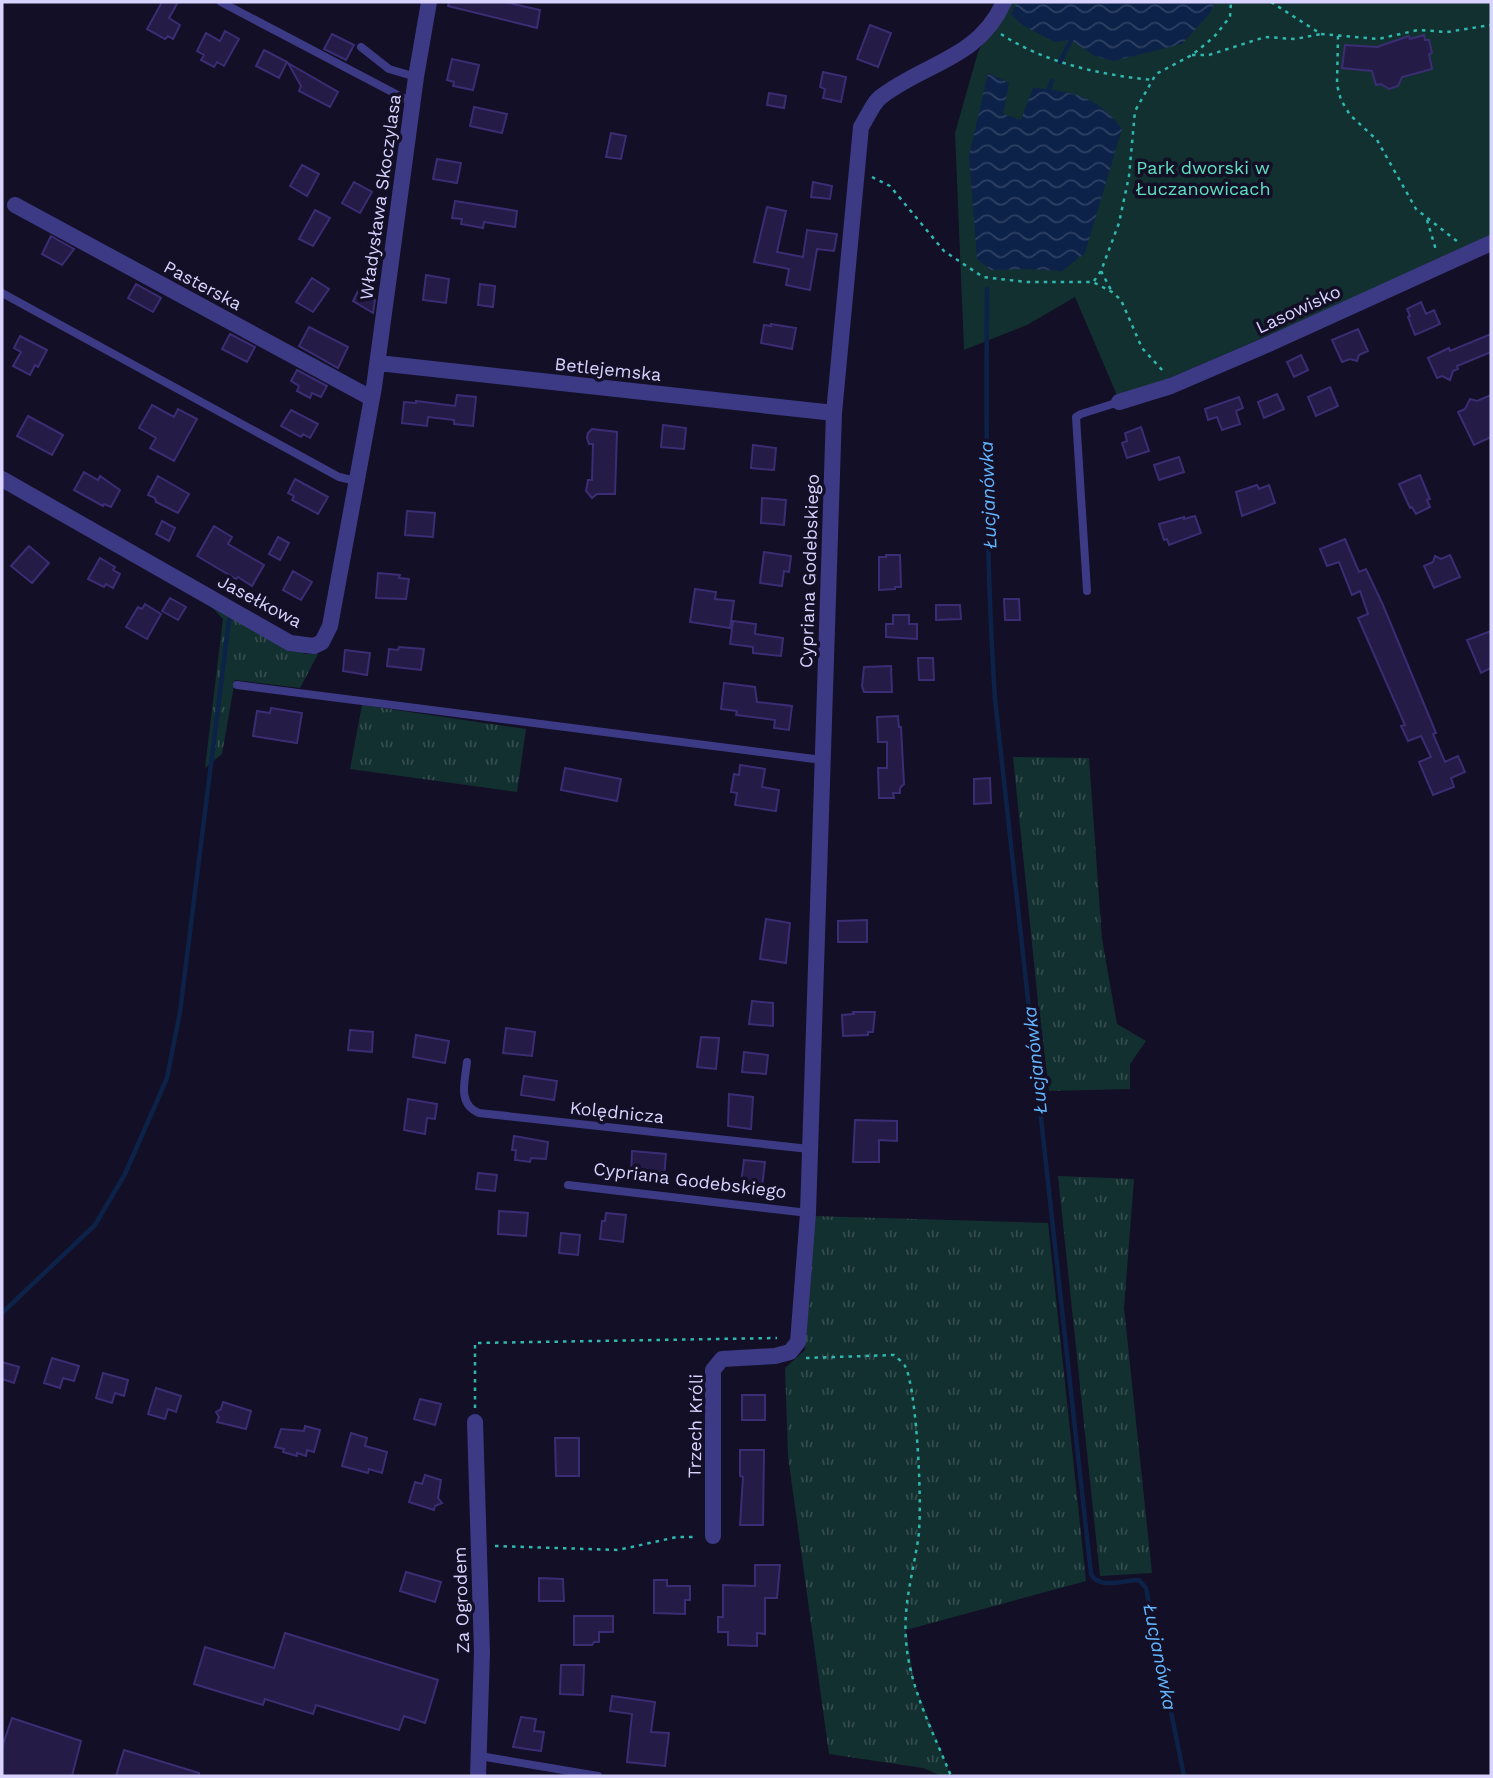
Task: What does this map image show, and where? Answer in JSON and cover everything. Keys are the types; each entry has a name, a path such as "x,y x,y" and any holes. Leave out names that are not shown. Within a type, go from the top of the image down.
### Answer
{"street":[{"name":"Władysława Skoczylasa","path":"371,398 429,2"},
{"name":"Cypriana Godebskiego","path":"795,1344 808,1213 834,413 861,127 880,97 972,45 989,26 1004,2"},
{"name":"Pasterska","path":"15,205 371,398"},
{"name":"Lasowisko","path":"1119,402 1171,386 1491,243"},
{"name":"Betlejemska","path":"377,363 834,413"},
{"name":"Jasełkowa","path":"2,479 290,643 314,646 322,642 330,625 371,398"},
{"name":"Trzech Króli","path":"713,1536 713,1370 722,1359 775,1356 795,1344"},
{"name":"Za Ogrodem","path":"475,1422 482,1652 478,1776"}],"lane":[{"path":"221,2 413,103"},
{"path":"361,47 388,69 416,77"},
{"path":"2,293 339,477 356,481"},
{"path":"1087,591 1076,417 1119,402"},
{"path":"237,685 822,761"},
{"name":"Kolędnicza","path":"467,1062 464,1096 466,1103 478,1113 810,1149"},
{"name":"Cypriana Godebskiego","path":"568,1185 808,1213"},
{"path":"480,1756 598,1776"}],"path":[{"path":"1093,282 1101,271 1119,223 1129,176 1135,111 1156,74 1192,55 1214,37 1230,17 1231,2"},
{"path":"1271,2 1321,34"},
{"path":"1192,55 1209,55 1265,37 1294,39 1321,34 1377,39 1418,30 1447,32 1491,25"},
{"path":"989,26 1020,46 1060,62 1116,76 1153,80"},
{"path":"1338,36 1337,85 1340,100 1350,115 1377,141 1416,209 1472,252"},
{"path":"858,169 890,186 944,251 983,277 1026,282 1093,282 1112,292 1121,300 1142,348 1162,368 1171,386"},
{"path":"1427,220 1441,266"},
{"path":"1101,271 1112,292"},
{"path":"475,1422 475,1343 795,1344 804,1358 894,1355 905,1365 912,1398 920,1493 919,1538 910,1576 906,1641 914,1682 951,1776"},
{"path":"478,1546 618,1550 677,1537 713,1536"}],"green space":[{"name":"Park dworski w Łuczanowicach","path":"1004,2 1491,2 1491,239 1119,400 1075,297 1027,325 964,350 955,133 978,52"},
{"path":"209,604 305,654 318,654 300,688 235,680 222,754 205,768 223,619"},
{"path":"362,705 526,729 517,792 350,769"},
{"path":"1013,757 1089,758 1102,939 1117,1024 1146,1041 1130,1064 1130,1089 1049,1091"},
{"path":"1058,1176 1134,1179 1124,1308 1152,1573 1100,1576"},
{"path":"813,1216 1048,1223 1086,1581 906,1630 914,1682 951,1776 942,1776 923,1768 829,1754 788,1456 785,1368 805,1350"}],"water":[{"path":"1017,2 1215,2 1210,13 1182,44 1113,61 1095,56 1071,40 1055,42 1022,25 1011,14"},
{"path":"988,73 1009,83 1003,114 1021,120 1033,88 1047,89 1093,102 1122,129 1085,253 1062,271 991,270 977,259 969,156"}],"building":[{"path":"162,2 178,2 169,18 180,25 173,39 168,36 165,39 147,29"},
{"path":"449,2 505,2 540,10 537,28 448,6"},
{"path":"870,25 891,33 878,67 857,59"},
{"path":"225,31 239,39 224,66 217,62 214,67 201,60 204,55 197,51 206,33 220,41"},
{"path":"332,34 354,45 346,60 324,49"},
{"path":"1424,35 1425,40 1429,40 1432,69 1402,77 1398,86 1389,89 1381,84 1376,85 1372,71 1342,68 1345,45 1377,47 1409,36 1410,39"},
{"path":"264,50 287,62 279,78 256,66"},
{"path":"452,59 479,65 473,90 453,86 454,82 447,80"},
{"path":"288,63 338,92 330,107 299,91 301,86"},
{"path":"823,72 846,77 841,102 823,98 825,89 820,87"},
{"path":"769,93 786,96 784,108 767,105"},
{"path":"474,107 507,114 502,133 470,126"},
{"path":"611,133 626,136 621,159 606,157"},
{"path":"437,159 461,163 457,183 433,179"},
{"path":"302,165 319,174 307,196 290,186"},
{"path":"354,182 372,192 360,213 342,203"},
{"path":"813,182 832,186 830,199 811,197"},
{"path":"455,201 517,211 515,227 484,222 483,228 461,224 462,219 452,218"},
{"path":"767,207 786,211 777,252 803,257 807,230 837,234 834,251 817,249 810,290 786,285 789,269 754,262"},
{"path":"315,210 330,218 313,246 299,239"},
{"path":"51,236 74,249 62,265 42,254"},
{"path":"426,275 449,279 446,303 423,300"},
{"path":"312,278 329,289 313,312 296,302"},
{"path":"136,284 161,298 153,312 128,298"},
{"path":"480,284 495,286 493,307 478,305"},
{"path":"358,291 375,300 373,313 353,301"},
{"path":"1421,302 1426,314 1434,310 1440,324 1415,335 1407,309"},
{"path":"764,325 796,328 792,349 761,343"},
{"path":"309,327 348,347 338,368 299,346"},
{"path":"1358,329 1368,351 1359,355 1357,361 1350,359 1342,362 1332,340"},
{"path":"230,334 255,347 247,362 222,349"},
{"path":"1491,334 1491,352 1457,366 1458,369 1453,371 1450,380 1442,376 1437,378 1428,358"},
{"path":"20,336 47,350 38,367 35,365 30,375 13,366 21,352 14,348"},
{"path":"1301,355 1308,370 1294,377 1287,362"},
{"path":"297,370 327,386 321,397 312,393 310,398 297,391 299,386 291,381"},
{"path":"1330,387 1338,406 1316,416 1308,397"},
{"path":"1277,394 1284,409 1264,418 1258,402"},
{"path":"457,395 476,397 473,426 454,424 454,420 428,417 427,426 402,423 404,402 455,406"},
{"path":"1491,395 1491,437 1474,445 1458,412 1465,409 1470,399 1477,401"},
{"path":"1239,397 1243,408 1236,411 1240,424 1222,430 1217,417 1208,420 1205,409"},
{"path":"152,405 174,417 178,409 197,419 174,461 150,448 156,438 139,428"},
{"path":"291,410 318,424 310,438 303,434 301,437 281,426"},
{"path":"28,416 63,435 52,455 17,436"},
{"path":"663,425 686,428 684,449 661,447"},
{"path":"1141,427 1149,451 1127,458 1122,443 1127,441 1125,433"},
{"path":"592,429 617,432 615,494 597,494 592,498 586,491 588,480 592,480 593,444 589,444 587,438"},
{"path":"753,445 776,448 774,470 751,468"},
{"path":"1179,457 1184,472 1159,480 1154,465"},
{"path":"84,472 98,480 100,476 120,490 111,507 104,504 103,506 74,490"},
{"path":"1420,475 1430,499 1427,500 1430,507 1416,514 1412,507 1410,508 1399,484"},
{"path":"158,476 189,494 178,513 148,495"},
{"path":"295,479 328,497 318,514 292,500 294,496 288,493"},
{"path":"1257,485 1259,489 1269,485 1275,503 1242,516 1236,492"},
{"path":"762,498 786,500 784,525 761,523"},
{"path":"407,511 435,513 433,537 405,535"},
{"path":"1195,516 1201,533 1169,545 1167,539 1164,540 1159,524"},
{"path":"162,521 175,528 169,541 156,534"},
{"path":"214,526 232,537 228,544 264,565 252,586 197,556"},
{"path":"278,537 289,543 280,560 269,554"},
{"path":"1345,539 1359,572 1366,569 1383,605 1436,733 1433,734 1445,762 1458,756 1465,772 1451,778 1454,787 1433,795 1419,762 1431,757 1421,736 1408,741 1401,726 1405,725 1358,618 1368,614 1360,591 1352,595 1339,562 1327,566 1320,549"},
{"path":"29,546 49,563 32,583 11,566"},
{"path":"764,552 791,556 789,572 784,571 782,586 760,583"},
{"path":"900,555 901,587 879,590 879,557"},
{"path":"1450,555 1460,577 1434,588 1424,566 1433,562 1435,556 1441,559"},
{"path":"100,558 115,567 113,570 120,574 113,588 106,584 104,587 88,579"},
{"path":"293,571 312,582 301,600 283,590"},
{"path":"378,573 400,575 399,578 409,579 406,599 376,598"},
{"path":"695,589 716,592 715,599 734,601 730,628 690,622"},
{"path":"170,598 186,607 178,620 162,611"},
{"path":"1004,599 1019,599 1020,620 1005,620"},
{"path":"145,604 161,614 147,639 126,627 138,607 142,609"},
{"path":"936,605 960,605 961,619 936,620"},
{"path":"893,615 909,615 909,624 917,624 917,639 886,637 886,624 893,624"},
{"path":"733,621 756,624 755,634 783,638 781,656 753,653 753,647 730,644"},
{"path":"1491,631 1491,668 1481,673 1467,640"},
{"path":"399,647 424,649 421,670 387,666 389,649 398,650"},
{"path":"345,650 370,653 367,675 343,671"},
{"path":"918,658 933,658 934,680 919,680"},
{"path":"891,666 892,692 864,692 864,667"},
{"path":"724,683 755,687 757,702 792,706 789,730 774,728 775,720 736,715 737,711 721,709"},
{"path":"271,708 302,713 297,743 253,736 257,711 270,713"},
{"path":"898,716 904,784 900,793 893,793 894,798 879,798 878,768 887,768 887,742 878,742 877,717"},
{"path":"740,765 765,769 762,787 779,790 776,811 735,805 737,793 731,792 734,774 739,775"},
{"path":"565,768 621,779 617,801 561,790"},
{"path":"990,778 991,803 974,804 974,779"},
{"path":"766,919 790,923 786,963 760,959"},
{"path":"867,920 867,942 838,942 838,921"},
{"path":"752,1001 773,1003 773,1026 749,1024"},
{"path":"853,1012 875,1012 873,1032 868,1032 868,1035 843,1036 842,1015 854,1014"},
{"path":"506,1028 535,1032 532,1056 503,1053"},
{"path":"350,1030 373,1032 372,1052 348,1050"},
{"path":"416,1035 449,1041 445,1063 413,1057"},
{"path":"701,1037 719,1038 716,1069 697,1067"},
{"path":"744,1052 768,1055 766,1074 742,1072"},
{"path":"524,1076 557,1081 554,1100 521,1095"},
{"path":"729,1094 753,1097 751,1129 728,1126"},
{"path":"408,1099 437,1104 435,1119 427,1118 425,1134 404,1130"},
{"path":"855,1120 897,1121 897,1141 879,1140 879,1162 853,1162"},
{"path":"514,1136 548,1142 546,1159 531,1158 530,1162 515,1160 516,1150 512,1150"},
{"path":"632,1151 666,1154 664,1177 631,1174"},
{"path":"744,1160 765,1162 762,1187 758,1186 757,1190 745,1189 746,1185 741,1184"},
{"path":"478,1173 497,1175 495,1191 476,1189"},
{"path":"499,1211 528,1213 526,1236 498,1234"},
{"path":"606,1213 626,1215 623,1242 600,1239"},
{"path":"561,1233 580,1235 578,1255 559,1253"},
{"path":"52,1358 79,1366 74,1381 63,1378 60,1388 44,1383"},
{"path":"2,1362 19,1367 14,1383 2,1379"},
{"path":"103,1373 128,1380 124,1396 115,1393 112,1403 96,1398"},
{"path":"156,1388 181,1396 176,1412 168,1409 165,1419 148,1414"},
{"path":"742,1395 765,1395 765,1420 742,1420"},
{"path":"420,1399 441,1404 435,1425 414,1419"},
{"path":"223,1402 251,1411 246,1429 217,1422 219,1417 216,1412 221,1409"},
{"path":"305,1426 320,1430 314,1452 307,1450 306,1456 297,1453 297,1456 275,1447 281,1429 304,1431"},
{"path":"351,1433 367,1438 365,1446 387,1452 382,1473 369,1469 368,1473 342,1466"},
{"path":"555,1438 579,1438 579,1476 556,1476"},
{"path":"740,1450 764,1450 763,1525 740,1525 743,1477 740,1476"},
{"path":"425,1475 441,1480 438,1498 442,1503 435,1506 434,1510 409,1502 415,1482 422,1484"},
{"path":"755,1565 780,1565 777,1598 765,1598 765,1634 757,1633 757,1646 728,1645 728,1632 718,1632 718,1617 723,1617 723,1585 755,1586"},
{"path":"406,1572 441,1582 435,1602 400,1591"},
{"path":"539,1578 563,1579 564,1601 539,1601"},
{"path":"654,1580 667,1580 667,1586 690,1586 690,1600 685,1600 685,1614 654,1613"},
{"path":"574,1616 613,1616 613,1632 599,1632 599,1642 592,1645 574,1645"},
{"path":"285,1633 438,1680 425,1723 404,1716 399,1730 316,1705 313,1714 265,1699 263,1705 194,1684 205,1647 274,1668"},
{"path":"561,1665 584,1665 583,1695 560,1694"},
{"path":"612,1696 655,1702 651,1732 669,1733 665,1766 627,1762 632,1714 610,1711"},
{"path":"521,1717 536,1719 534,1731 544,1732 541,1751 513,1747"},
{"path":"12,1718 81,1741 72,1776 2,1776 2,1747"},
{"path":"124,1750 199,1773 199,1776 116,1776"}],"waterway":[{"name":"Łucjanówka","path":"1060,62 1071,40"},
{"name":"Łucjanówka","path":"1049,89 1052,81"},
{"name":"Łucjanówka","path":"987,289 988,546 995,699 1091,1574 1095,1579 1106,1583 1139,1580 1146,1588 1184,1776"},
{"path":"2,1313 95,1225 125,1174 167,1078 180,1012 229,620"}]}
